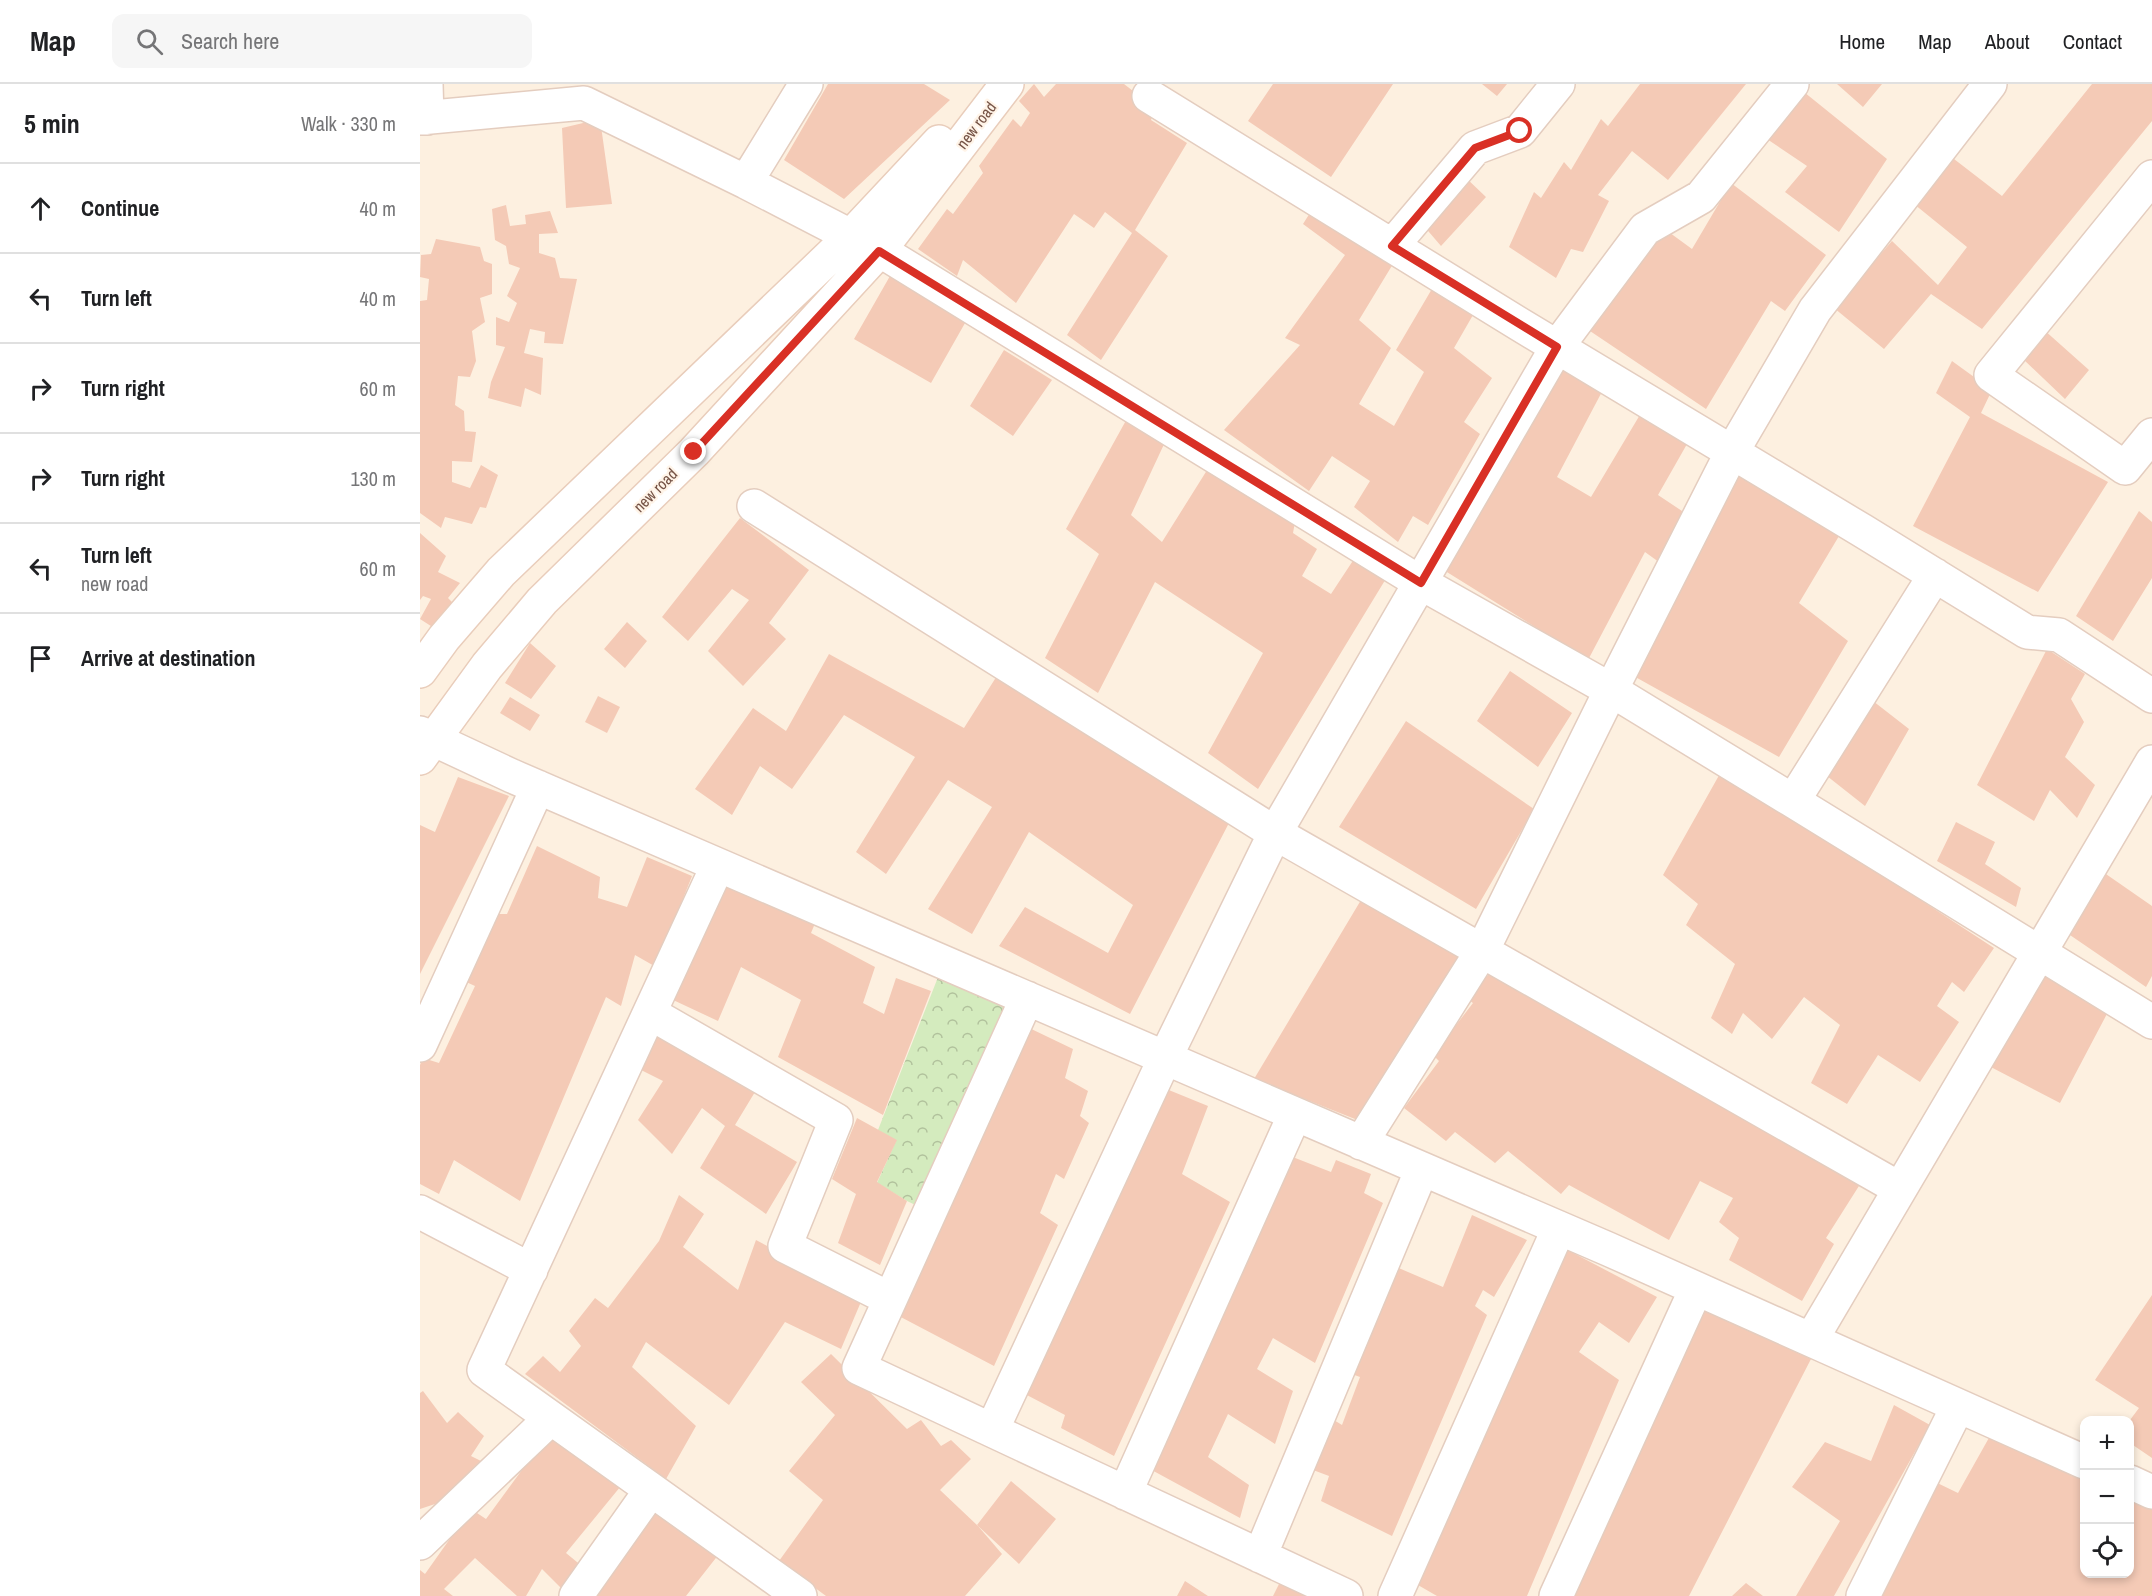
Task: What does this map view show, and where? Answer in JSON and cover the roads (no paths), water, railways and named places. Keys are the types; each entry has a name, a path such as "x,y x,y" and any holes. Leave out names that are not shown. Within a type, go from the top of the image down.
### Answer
{"street":[{"path":"426,84 424,118 584,94 879,251 1421,583 1611,690 2152,1022"},
{"path":"746,182 806,84"},
{"name":"new road","path":"420,671 444,638 501,572 850,237 994,84"},
{"name":"new road","path":"424,743 542,601 694,452 879,251 1007,84"},
{"path":"1392,246 1475,148 1520,131 1558,84"},
{"path":"992,1430 1164,1058 1275,833 1557,347 1646,230 1701,197 1792,84"},
{"path":"1361,1143 1482,951 1732,452 1815,310 1990,84"},
{"path":"1149,96 2026,632 2059,635 2152,696"},
{"path":"2152,177 1991,375 2125,468 2152,435"},
{"path":"754,506 1275,833 1900,1189"},
{"path":"1793,801 1935,575"},
{"path":"424,743 538,787 1295,1114 2080,1460"},
{"path":"1811,1340 2152,762"},
{"path":"420,1045 538,787"},
{"path":"718,865 484,1370 800,1596"},
{"path":"1027,999 859,1368 1346,1596"},
{"path":"650,1013 836,1120 785,1246 890,1299"},
{"path":"1125,1492 1295,1114"},
{"path":"1260,1556 1422,1169"},
{"path":"420,1212 531,1270"},
{"path":"1395,1596 1558,1228"},
{"path":"1556,1596 1696,1289"},
{"path":"1863,1596 1958,1406"},
{"path":"420,1543 551,1418"},
{"path":"2134,1484 2152,1492"},
{"path":"576,1596 651,1490"}]}
